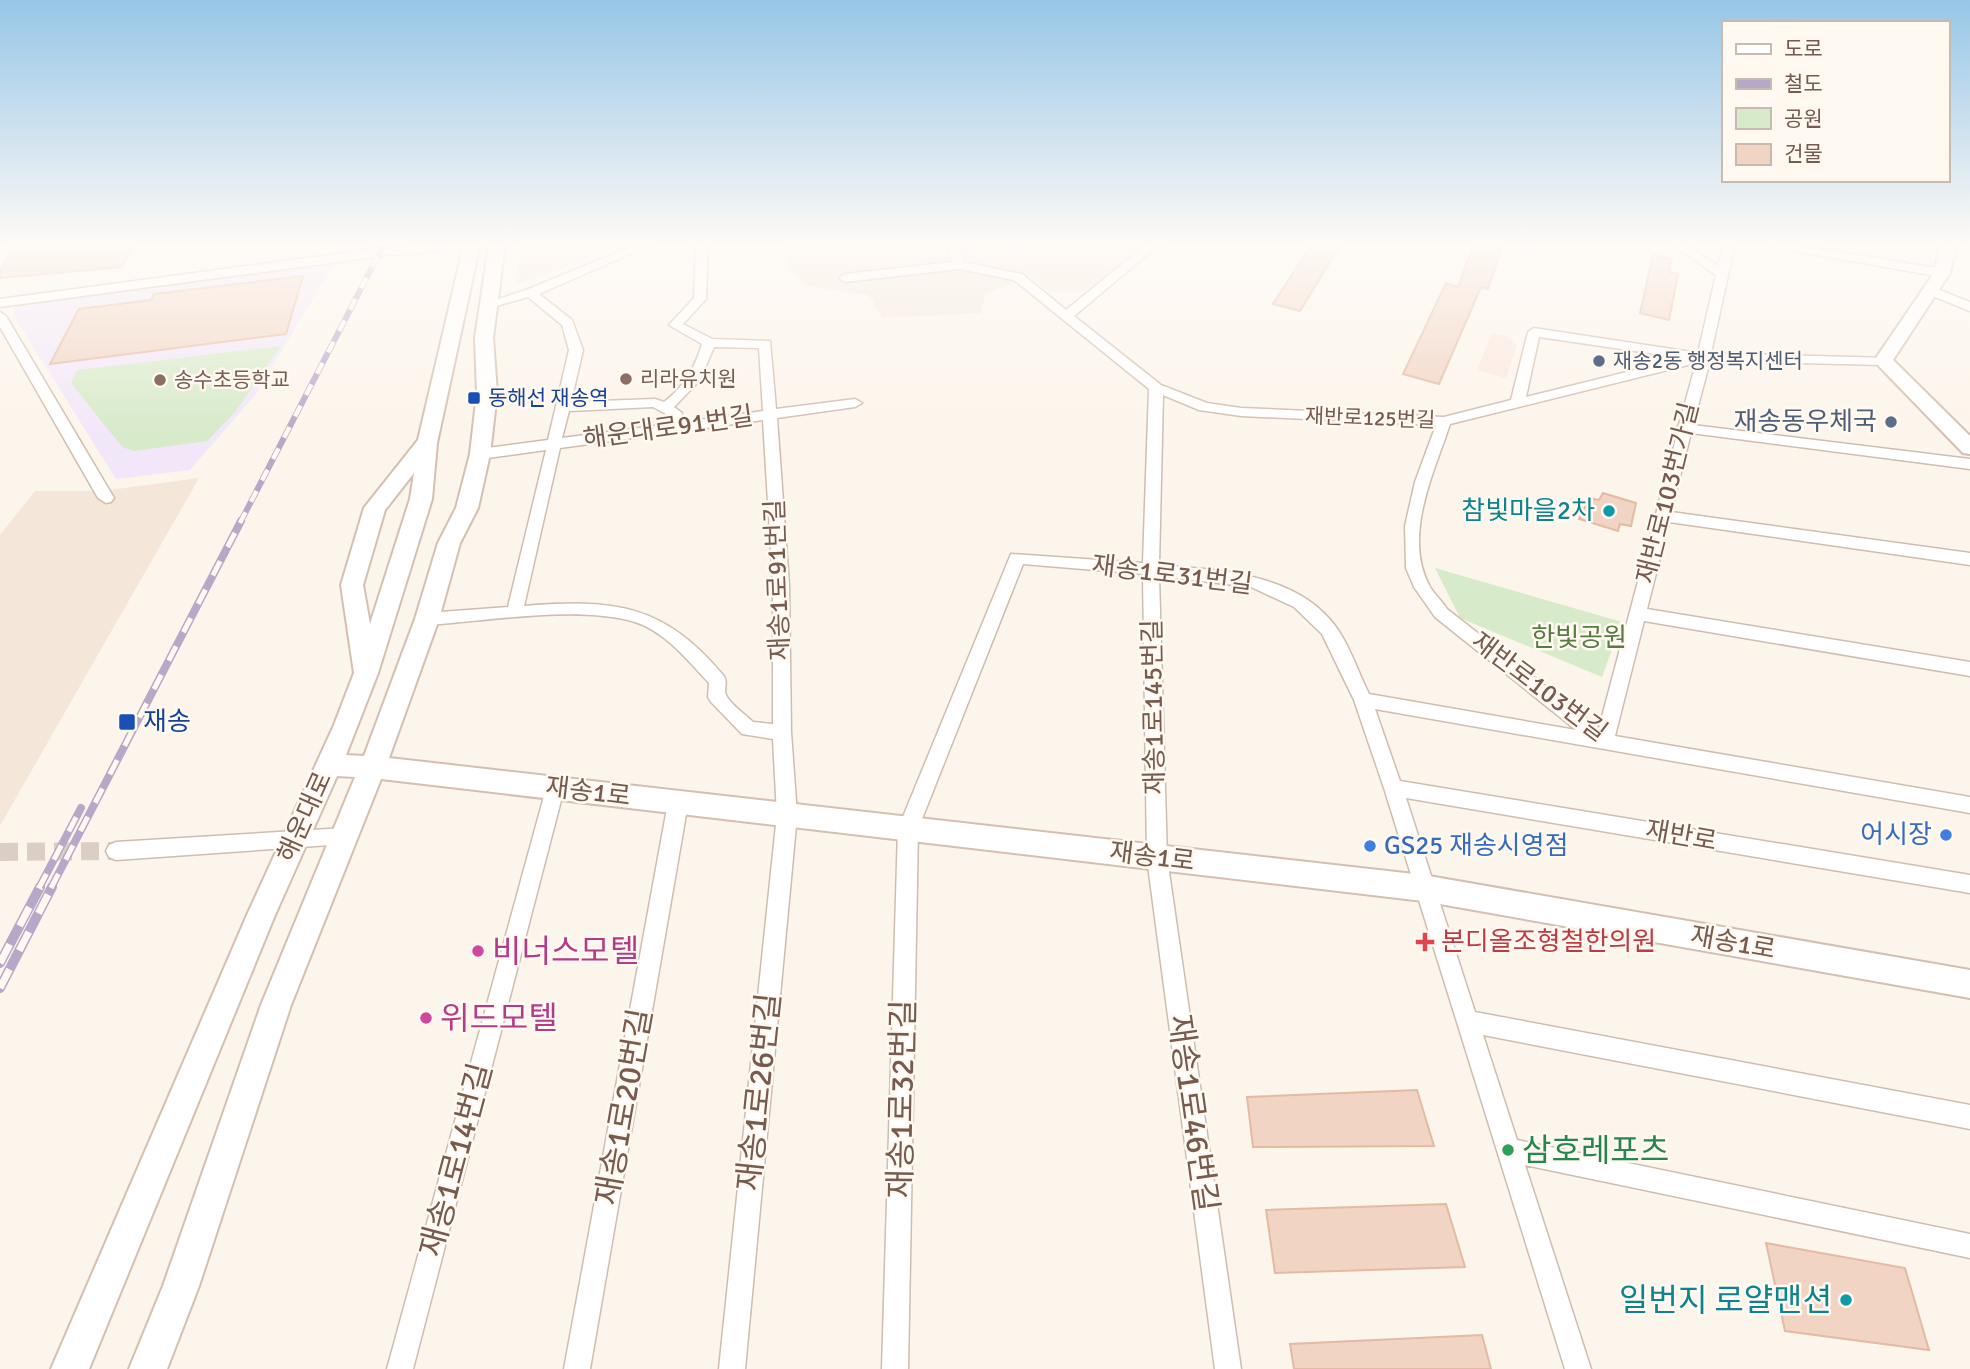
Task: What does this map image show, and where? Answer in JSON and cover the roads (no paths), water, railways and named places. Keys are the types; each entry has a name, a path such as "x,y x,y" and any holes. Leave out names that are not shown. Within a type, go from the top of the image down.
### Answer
{"main road":[{"name":"해운대로","path":"70,1369 261,915 347,725 366,673 421,499 427,443 458,308"},
{"name":"해운대로","path":"148,1369 181,1286 276,1005 390,723 427,619 449,543 467,508 480,454 487,393 484,338 488,308"},
{"path":"1920,308 1882,361 1970,448"},
{"path":"366,673 352,585 375,508 427,443"},
{"name":"재송1로","path":"328,765 371,767 1423,888 1970,984"}],"street":[{"path":"515,611 576,350 568,323 549,308"},
{"path":"664,408 694,382 703,365 709,342 675,325 691,308"},
{"name":"재반로125번길","path":"1056,308 1156,388 1205,407 1241,412 1444,421 1704,357 1882,361"},
{"path":"1066,316 1076,308"},
{"name":"재반로103번가길","path":"1604,742 1715,308"},
{"path":"0,316 106,498"},
{"path":"1517,405 1534,332 1704,357"},
{"name":"재송1로91번길","path":"709,342 765,344 781,584 782,733 787,815"},
{"name":"재송1로145번길","path":"1156,388 1151,570 1157,858"},
{"path":"562,407 617,403 656,404 675,413 677,427"},
{"name":"해운대로91번길","path":"480,454 855,403"},
{"name":"재반로103번길","path":"1444,421 1409,532 1413,564 1422,587 1441,612 1604,742 1970,805"},
{"path":"1683,428 1970,464"},
{"path":"1661,516 1970,559"},
{"name":"재송1로31번길","path":"908,829 1017,558 1254,582 1300,603 1329,630 1363,701 1578,1369"},
{"path":"427,619 577,608 640,617 675,637 718,681 717,698 748,729 782,733"},
{"path":"1637,614 1970,669"},
{"path":"1363,701 1604,742"},
{"name":"재반로","path":"1393,788 1970,884"},
{"name":"재송1로14번길","path":"400,1369 555,789"},
{"name":"재송1로20번길","path":"577,1369 678,803"},
{"name":"재송1로26번길","path":"732,1369 787,815"},
{"name":"재송1로32번길","path":"895,1369 908,829"},
{"path":"116,851 345,836"},
{"name":"재송1로46번길","path":"1157,858 1228,1369"},
{"path":"1466,1021 1970,1117"},
{"path":"1508,1150 1970,1246"}],"tunnel":[{"path":"0,852 116,851"}],"railway":[{"path":"240,523 351,308"},
{"path":"51,888 241,521"},
{"path":"39,888 81,808"},
{"path":"0,963 40,887"},
{"path":"0,988 52,887"}],"place":[{"name":"재송2동 행정복지센터","path":"1599,361"},
{"name":"리라유치원","path":"626,379"},
{"name":"송수초등학교","path":"160,380"},
{"name":"동해선 재송역","path":"474,398"},
{"name":"재송동우체국","path":"1891,422"},
{"name":"참빛마을2차","path":"1609,511"},
{"name":"재송","path":"127,722"},
{"name":"어시장","path":"1946,835"},
{"name":"GS25 재송시영점","path":"1370,846"},
{"name":"본디올조형철한의원","path":"1425,942"},
{"name":"비너스모텔","path":"478,951"},
{"name":"위드모텔","path":"426,1018"},
{"name":"삼호레포츠","path":"1508,1150"},
{"name":"일번지 로얄맨션","path":"1846,1300"}],"park label":[{"name":"한빛공원","path":"1579,638"}]}
